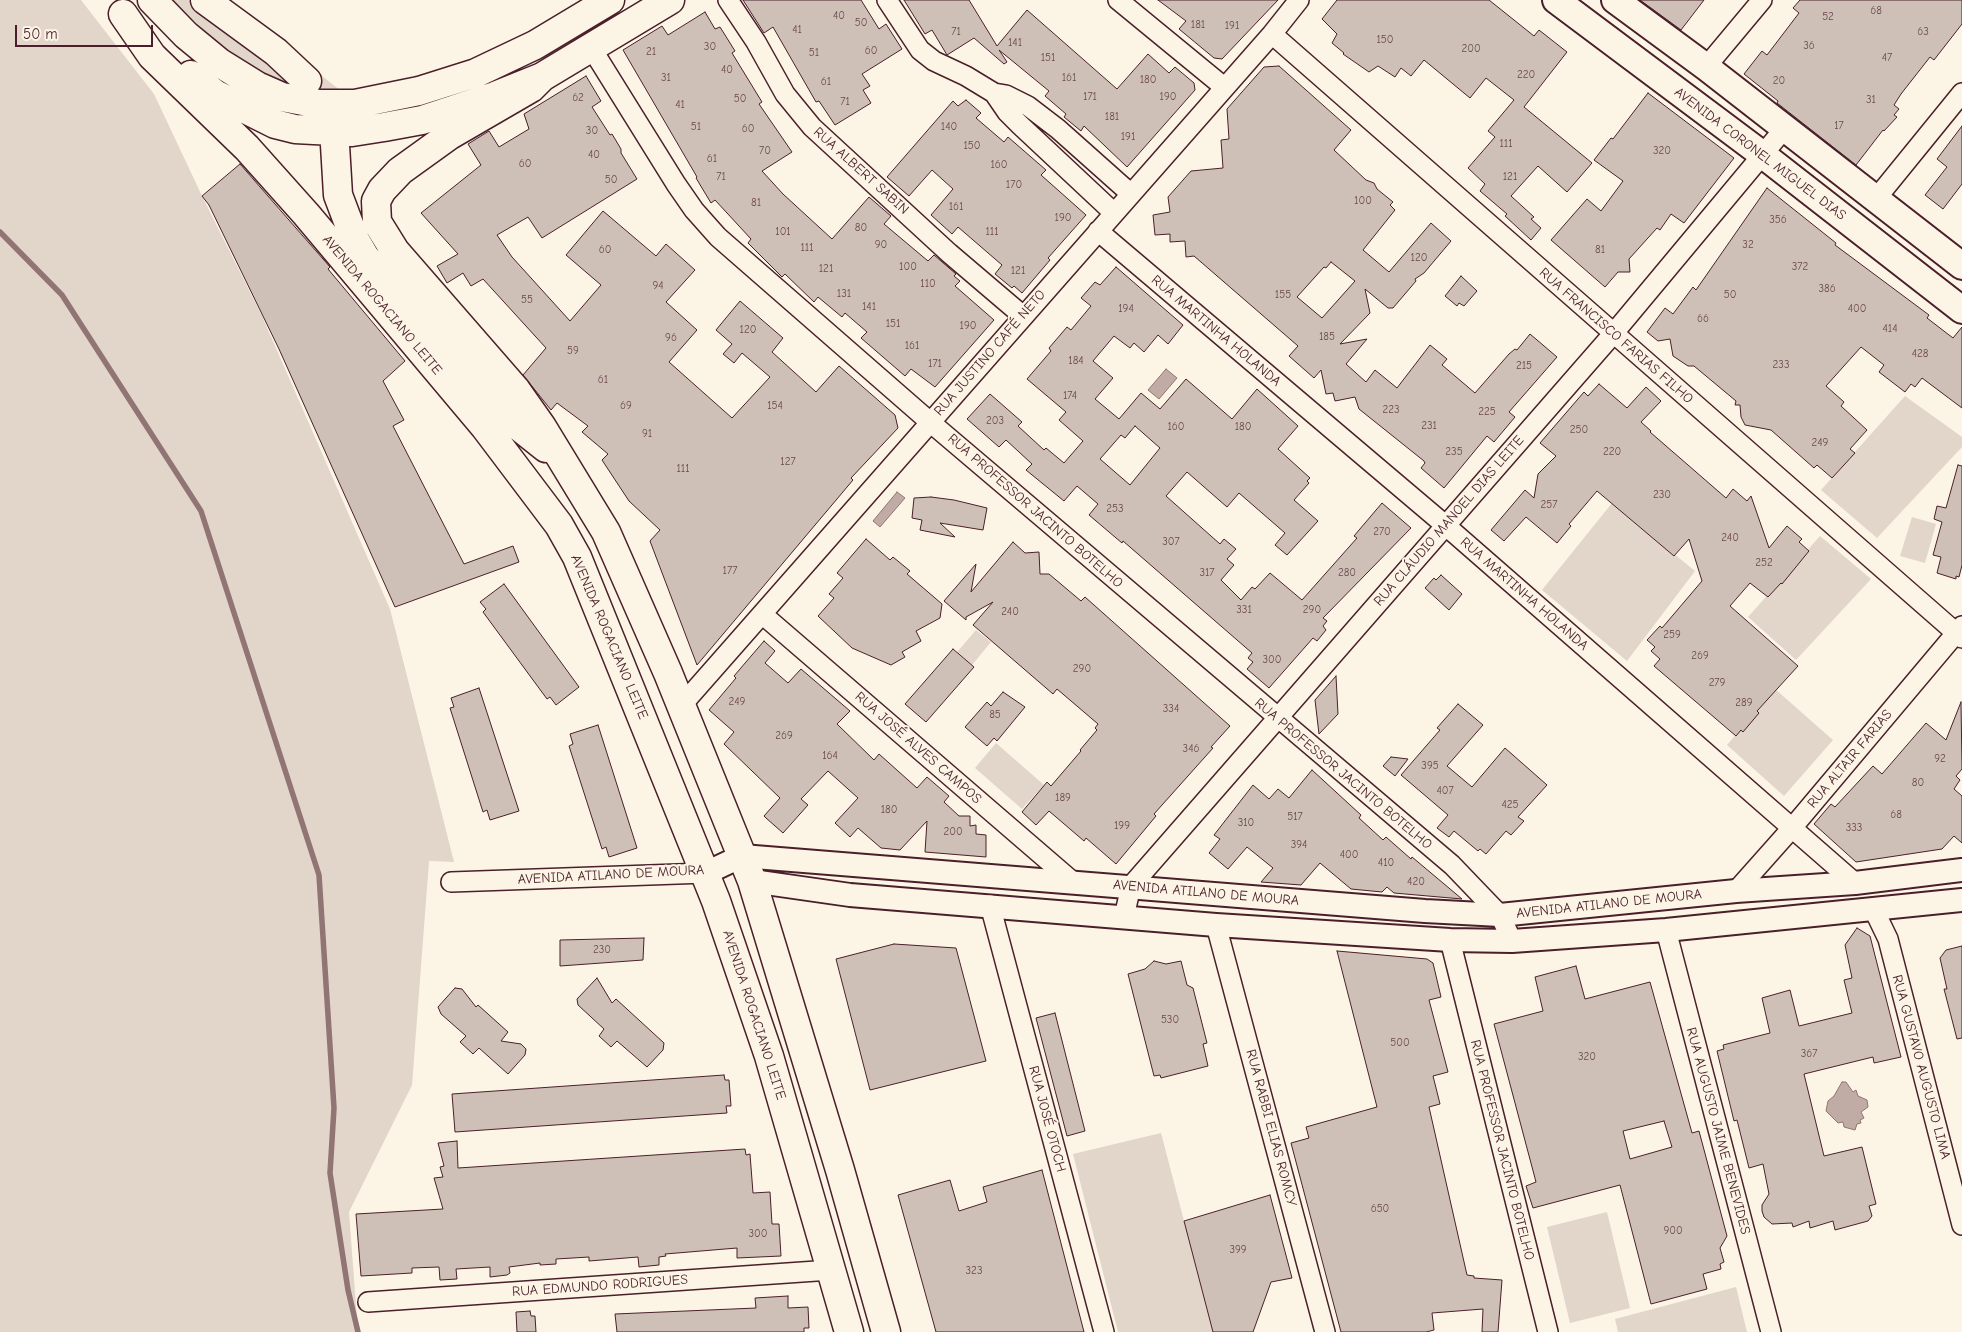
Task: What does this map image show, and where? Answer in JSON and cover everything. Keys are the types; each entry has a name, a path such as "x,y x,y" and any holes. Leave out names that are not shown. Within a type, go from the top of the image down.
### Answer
{"main road":[{"path":"152,0 186,34 220,63 249,82 282,96 313,92 355,104 386,99 476,73 535,45 610,0"},
{"path":"205,0 276,52 313,92"},
{"path":"117,7 192,77 240,108 275,124 344,138 422,120 495,96 542,77 592,49 670,0"},
{"name":"AVENIDA CORONEL MIGUEL DIAS","path":"1556,0 1763,154 1962,310"},
{"path":"1597,31 1616,1 1706,67 1962,266"},
{"name":"AVENIDA ROGACIANO LEITE","path":"117,7 152,56 247,148 306,214 485,427 559,526 581,565 706,873 768,1056 849,1332"},
{"path":"542,77 531,88 450,135 400,171 382,190 376,201 375,214 385,238 395,252 516,390 542,427 606,532 681,706 752,881 846,1189 886,1332"},
{"path":"344,138 338,195 354,240 365,257 512,421 561,459"}],"street":[{"name":"RUA ALBERT SABIN","path":"728,0 756,42 784,94 812,127 949,253 1022,316"},
{"path":"887,0 920,50 934,61 966,76 994,93 1006,95 1028,106 1058,129 1131,194"},
{"path":"1118,0 1224,87"},
{"name":"RUA JUSTINO CAFÉ NETO","path":"681,706 1272,34 1299,0"},
{"path":"1706,67 1762,0"},
{"name":"RUA FRANCISCO FARIAS FILHO","path":"1272,34 1612,334 1960,632"},
{"name":"RUA PROFESSOR JACINTO BOTELHO","path":"592,49 676,184 694,210 718,237 930,422 1452,865 1500,915 1512,941"},
{"path":"994,93 1007,112 1114,213"},
{"path":"1876,200 1962,93"},
{"name":"RUA CLÁUDIO MANOEL DIAS LEITE","path":"1124,917 1131,886 1612,334 1784,129"},
{"name":"RUA MARTINHA HOLANDA","path":"1098,231 1444,525 1855,883"},
{"name":"RUA JOSÉ ALVES CAMPOS","path":"762,614 1073,882"},
{"name":"RUA ALTAIR FARIAS","path":"1736,891 1960,632"},
{"name":"AVENIDA ATILANO DE MOURA","path":"451,882 706,873 742,856 1425,911 1500,915 1736,891 1855,883 1962,870"},
{"name":"AVENIDA ATILANO DE MOURA","path":"752,881 850,895 1216,925 1450,940 1512,941 1666,930 1962,900"},
{"name":"RUA JOSÉ OTOCH","path":"990,905 1104,1332"},
{"name":"RUA GUSTAVO AUGUSTO LIMA","path":"1874,910 1888,939 1962,1225"},
{"name":"RUA RABBI ELIAS ROMCY","path":"1216,925 1326,1332"},
{"name":"RUA AUGUSTO JAIME BENEVIDES","path":"1666,930 1771,1332"},
{"name":"RUA PROFESSOR JACINTO BOTELHO","path":"1450,940 1548,1332"},
{"name":"RUA EDMUNDO RODRIGUES","path":"368,1302 831,1270"}],"shaded area":[{"path":"0,0 81,0 154,94 262,316 390,609 454,862 429,861 412,1085 349,1212 358,1332 0,1332"},
{"path":"173,0 188,0 210,19 307,64 341,91 296,87 252,69 222,48"},
{"path":"1166,369 1177,378 1159,399 1148,390"},
{"path":"1905,396 1962,437 1962,447 1877,538 1821,490"},
{"path":"897,492 905,498 880,527 873,521"},
{"path":"1612,503 1695,571 1627,661 1542,590"},
{"path":"1912,517 1936,524 1925,563 1900,556"},
{"path":"1820,536 1871,579 1796,660 1748,617"},
{"path":"976,630 991,642 972,665 957,652"},
{"path":"1775,689 1833,740 1784,796 1727,745"},
{"path":"996,743 1044,785 1022,809 975,768"},
{"path":"1842,1082 1846,1082 1853,1092 1856,1090 1858,1096 1867,1100 1868,1107 1861,1112 1864,1118 1860,1120 1861,1123 1857,1124 1855,1130 1844,1127 1843,1122 1838,1123 1826,1111 1828,1101 1834,1096"},
{"path":"1161,1133 1213,1332 1118,1332 1073,1154"},
{"path":"1607,1212 1630,1308 1570,1323 1547,1227"},
{"path":"1736,1287 1747,1332 1618,1332 1615,1319"}],"building":[{"path":"743,0 861,0 879,29 886,24 902,49 862,74 870,86 863,90 871,103 835,125 819,101 816,102 773,27 764,33"},
{"path":"904,0 969,0 997,46 1027,10 1117,89 1148,54 1169,73 1175,67 1194,83 1195,90 1127,167 1084,126 1081,131 1064,117 1066,114 1045,96 1049,91 999,50 1007,62 1004,64 974,38 947,55 932,30 925,34"},
{"path":"1158,0 1278,0 1222,59 1214,58 1179,29 1186,21"},
{"path":"1337,0 1489,0 1534,36 1539,30 1567,52 1524,107 1592,163 1567,192 1538,166 1511,196 1534,217 1531,219 1541,228 1531,240 1505,216 1507,214 1480,191 1485,184 1468,168 1495,137 1488,131 1514,100 1486,78 1470,98 1424,60 1411,76 1401,68 1395,77 1378,66 1369,72 1343,54 1332,43 1337,34 1322,19"},
{"path":"1640,0 1704,0 1681,30"},
{"path":"1800,0 1962,0 1962,24 1934,60 1930,57 1901,94 1894,105 1899,109 1894,115 1897,117 1883,130 1856,165 1777,103 1778,101 1744,74 1762,51 1767,55 1799,13 1793,8"},
{"path":"705,12 715,29 720,27 735,51 732,53 762,102 759,104 792,152 762,171 783,194 832,239 869,197 891,216 884,224 928,261 934,255 956,274 954,276 960,281 955,286 994,320 935,387 911,369 905,376 861,338 867,332 845,313 842,317 818,297 814,302 785,274 782,277 748,243 751,239 715,200 711,203 623,50 662,26 668,35"},
{"path":"1279,66 1351,130 1334,150 1366,180 1374,183 1377,189 1393,202 1390,205 1395,210 1363,250 1389,272 1431,223 1451,241 1424,273 1415,279 1416,281 1393,308 1388,308 1365,289 1370,313 1340,344 1367,339 1346,364 1366,382 1375,370 1397,388 1430,345 1447,359 1442,365 1475,393 1509,354 1515,349 1517,350 1530,334 1557,357 1509,412 1515,417 1494,442 1487,436 1444,488 1421,468 1425,463 1424,461 1359,409 1355,397 1335,401 1333,393 1326,394 1321,370 1314,378 1289,356 1298,346 1194,256 1186,257 1185,241 1170,242 1170,234 1155,235 1153,215 1170,212 1168,197 1191,171 1223,168 1221,140 1229,139 1227,109 1264,67","holes":["1331,262 1355,281 1322,318 1297,297 1324,267 1326,268"]},
{"path":"586,76 601,101 592,107 610,135 612,134 637,179 542,238 528,217 497,235 512,257 570,321 601,285 566,255 603,211 656,256 666,244 695,270 666,302 697,330 669,362 732,418 770,377 742,353 734,363 723,354 732,344 716,330 740,301 783,338 772,352 816,392 839,366 895,415 898,428 851,478 853,480 697,665 650,541 660,530 629,501 602,460 608,454 582,432 588,426 557,403 551,410 523,375 546,348 483,279 471,286 463,273 447,283 437,266 458,254 421,213 481,165 468,144 489,131 499,147 529,129 524,114"},
{"path":"1648,93 1734,158 1684,223 1671,214 1660,230 1657,228 1629,259 1630,272 1618,272 1605,287 1551,240 1587,199 1601,211 1623,181 1594,160 1611,138 1613,139"},
{"path":"966,100 981,113 976,118 1004,142 1008,137 1046,170 1041,175 1086,215 1048,258 1050,260 1022,293 1014,286 1012,288 995,274 1002,265 958,227 952,234 931,215 953,189 932,170 909,196 887,177 953,101 958,106"},
{"path":"1962,126 1962,184 1943,209 1925,195 1947,167 1937,159"},
{"path":"240,164 330,267 328,269 405,361 383,381 404,420 393,426 464,564 513,546 519,562 395,607 279,349 209,205 202,196"},
{"path":"1767,188 1836,243 1835,245 1929,315 1927,318 1953,338 1962,327 1962,408 1922,378 1915,387 1911,384 1905,392 1879,372 1884,365 1861,347 1826,386 1844,402 1841,406 1867,430 1850,449 1855,453 1832,478 1817,465 1814,468 1771,430 1745,425 1741,417 1740,405 1735,405 1736,401 1694,366 1688,366 1673,356 1670,339 1658,341 1647,332 1665,308 1673,314 1693,287 1696,290"},
{"path":"1116,267 1183,325 1168,344 1158,335 1144,352 1134,343 1130,348 1114,336 1093,361 1113,378 1095,399 1119,419 1141,393 1160,409 1186,379 1232,419 1257,389 1298,426 1278,449 1310,478 1307,481 1309,483 1294,500 1318,521 1287,555 1275,545 1285,533 1239,493 1227,507 1187,472 1166,496 1220,544 1224,539 1236,549 1227,559 1234,565 1221,580 1241,600 1252,587 1255,589 1270,573 1302,600 1357,538 1354,536 1382,503 1411,528 1323,618 1327,621 1323,626 1326,630 1317,641 1313,638 1269,688 1247,669 1253,662 1248,658 1252,653 1123,541 1122,543 1089,515 1098,504 1077,486 1064,501 1026,470 1032,464 1006,440 999,447 967,419 990,394 1022,422 1018,426 1044,450 1046,448 1064,463 1083,441 1059,420 1066,412 1027,379 1051,351 1049,348 1067,327 1071,330 1091,306 1081,298 1095,282 1100,285","holes":["1135,426 1160,448 1130,485 1100,459 1121,435 1125,438"]},
{"path":"1461,276 1477,291 1464,306 1459,303 1457,306 1445,296"},
{"path":"1599,384 1627,408 1646,387 1661,401 1641,422 1650,432 1726,498 1733,489 1747,501 1751,496 1769,548 1787,526 1802,539 1799,542 1809,551 1782,584 1768,597 1750,583 1730,606 1798,666 1757,711 1759,713 1743,732 1741,730 1736,736 1654,666 1660,659 1651,651 1655,647 1647,640 1660,626 1662,628 1702,581 1689,539 1674,556 1597,491 1569,524 1571,526 1557,543 1526,517 1504,541 1491,530 1525,490 1534,498 1538,474 1556,456 1540,443 1584,392 1588,396"},
{"path":"1958,465 1962,466 1962,565 1959,577 1956,576 1956,579 1937,573 1941,557 1933,555 1942,522 1934,519 1937,506 1946,508"},
{"path":"931,497 987,508 983,530 940,523 955,537 920,530 922,520 912,518 914,498"},
{"path":"866,539 890,560 893,557 910,571 907,574 942,604 940,618 916,631 921,641 902,652 905,657 891,665 852,648 818,616 834,598 829,594 843,578 837,573"},
{"path":"1013,542 1025,553 1039,552 1040,574 1049,574 1081,601 1085,597 1230,726 1211,747 1213,748 1154,814 1156,816 1116,864 1086,838 1084,841 1049,811 1036,825 1022,812 1047,782 1051,786 1097,730 1095,728 1098,724 1057,689 1053,694 973,625 993,602 966,617 966,620 944,601 976,564 971,592"},
{"path":"1441,575 1462,594 1449,610 1425,588 1434,578 1436,580"},
{"path":"504,584 579,687 556,705 550,697 547,699 483,612 486,609 480,602"},
{"path":"764,641 775,651 765,663 788,683 801,669 850,711 837,724 874,760 879,754 917,788 927,777 949,796 944,802 959,816 970,816 970,826 976,825 976,834 986,835 986,857 925,852 927,821 900,850 881,848 858,828 850,837 835,823 858,798 828,771 801,799 808,805 783,833 766,818 764,816 780,798 724,744 734,732 709,710 736,678 734,676"},
{"path":"953,649 974,667 926,722 905,704"},
{"path":"1336,676 1338,714 1319,734 1315,700"},
{"path":"479,688 519,811 490,820 487,810 483,812 450,708 454,707 451,698"},
{"path":"1003,692 1025,707 997,741 994,738 987,746 965,727 987,702 991,706"},
{"path":"1961,702 1962,769 1956,776 1960,780 1954,789 1962,796 1962,843 1954,836 1942,849 1856,862 1814,824 1831,804 1835,807 1873,766 1882,774 1926,723 1946,740"},
{"path":"1458,704 1483,725 1447,766 1472,787 1505,748 1547,785 1518,817 1524,821 1511,835 1506,831 1486,854 1480,849 1478,851 1454,831 1449,837 1437,828 1448,815 1401,775 1440,730 1437,728"},
{"path":"598,725 637,848 609,857 606,847 602,849 569,746 573,744 570,734"},
{"path":"1391,757 1408,759 1395,776 1383,766"},
{"path":"1312,770 1361,815 1359,818 1383,840 1386,837 1462,899 1394,893 1387,887 1382,892 1351,889 1320,863 1301,885 1261,882 1273,868 1247,847 1228,869 1209,853 1220,839 1214,835 1253,785 1269,799 1278,789 1289,798"},
{"path":"1857,928 1870,936 1901,1057 1874,1063 1873,1057 1804,1074 1824,1156 1862,1147 1876,1204 1869,1206 1872,1216 1868,1221 1835,1230 1833,1221 1810,1228 1809,1221 1793,1227 1792,1223 1772,1224 1764,1217 1762,1211 1762,1205 1769,1194 1763,1164 1749,1168 1737,1120 1734,1121 1717,1051 1724,1049 1723,1045 1770,1033 1762,998 1790,990 1799,1026 1852,1013 1844,980 1852,978 1845,945"},
{"path":"644,938 643,960 560,966 560,940"},
{"path":"894,944 956,948 986,1061 870,1090 836,959"},
{"path":"1962,946 1962,1038 1957,1039 1944,989 1947,989 1940,958 1946,950"},
{"path":"1337,951 1427,959 1433,963 1441,997 1429,1000 1448,1072 1433,1076 1440,1104 1429,1107 1467,1275 1474,1276 1474,1278 1502,1280 1498,1332 1482,1332 1483,1309 1432,1313 1434,1330 1426,1332 1341,1332 1291,1143 1309,1138 1306,1127 1377,1107"},
{"path":"1154,961 1166,964 1181,961 1187,985 1193,988 1207,1043 1203,1044 1208,1066 1161,1078 1160,1075 1154,1076 1128,974 1145,969"},
{"path":"1576,966 1585,999 1650,982 1692,1133 1699,1131 1727,1236 1720,1248 1724,1262 1720,1264 1721,1269 1703,1274 1707,1289 1651,1304 1620,1185 1533,1208 1526,1186 1536,1182 1494,1024 1543,1011 1535,977","holes":["1664,1121 1672,1147 1630,1159 1623,1131"]},
{"path":"597,978 612,1003 616,999 664,1043 663,1050 647,1067 617,1041 611,1047 599,1036 604,1029 578,1005 577,999"},
{"path":"455,988 462,989 476,1007 478,1005 508,1032 501,1041 521,1044 526,1049 525,1055 508,1074 479,1048 473,1054 460,1042 466,1036 441,1014 438,1007"},
{"path":"1055,1013 1085,1131 1067,1136 1036,1018"},
{"path":"724,1075 725,1080 729,1080 731,1106 726,1106 727,1113 455,1132 452,1094"},
{"path":"457,1141 458,1168 745,1149 746,1155 750,1154 753,1193 770,1192 772,1224 779,1224 781,1256 737,1258 737,1248 665,1254 666,1256 659,1257 659,1265 639,1267 638,1257 589,1261 589,1257 556,1259 556,1264 540,1265 540,1263 509,1267 510,1273 507,1275 490,1277 490,1267 456,1269 457,1279 440,1280 439,1267 412,1268 412,1273 361,1276 356,1214 443,1209 434,1178 443,1177 440,1167 444,1166 438,1143"},
{"path":"1042,1170 1084,1332 936,1332 898,1195 950,1180 959,1211 987,1202 983,1187"},
{"path":"1270,1195 1292,1278 1271,1282 1253,1332 1213,1332 1184,1221"},
{"path":"788,1296 788,1308 808,1307 809,1328 804,1328 804,1332 617,1332 615,1314 756,1308 755,1298"},
{"path":"530,1311 531,1316 535,1316 536,1332 517,1332 516,1312"}],"waterway":[{"path":"0,232 62,295 201,511 319,875 334,1108 330,1173 348,1290 358,1332"}]}
